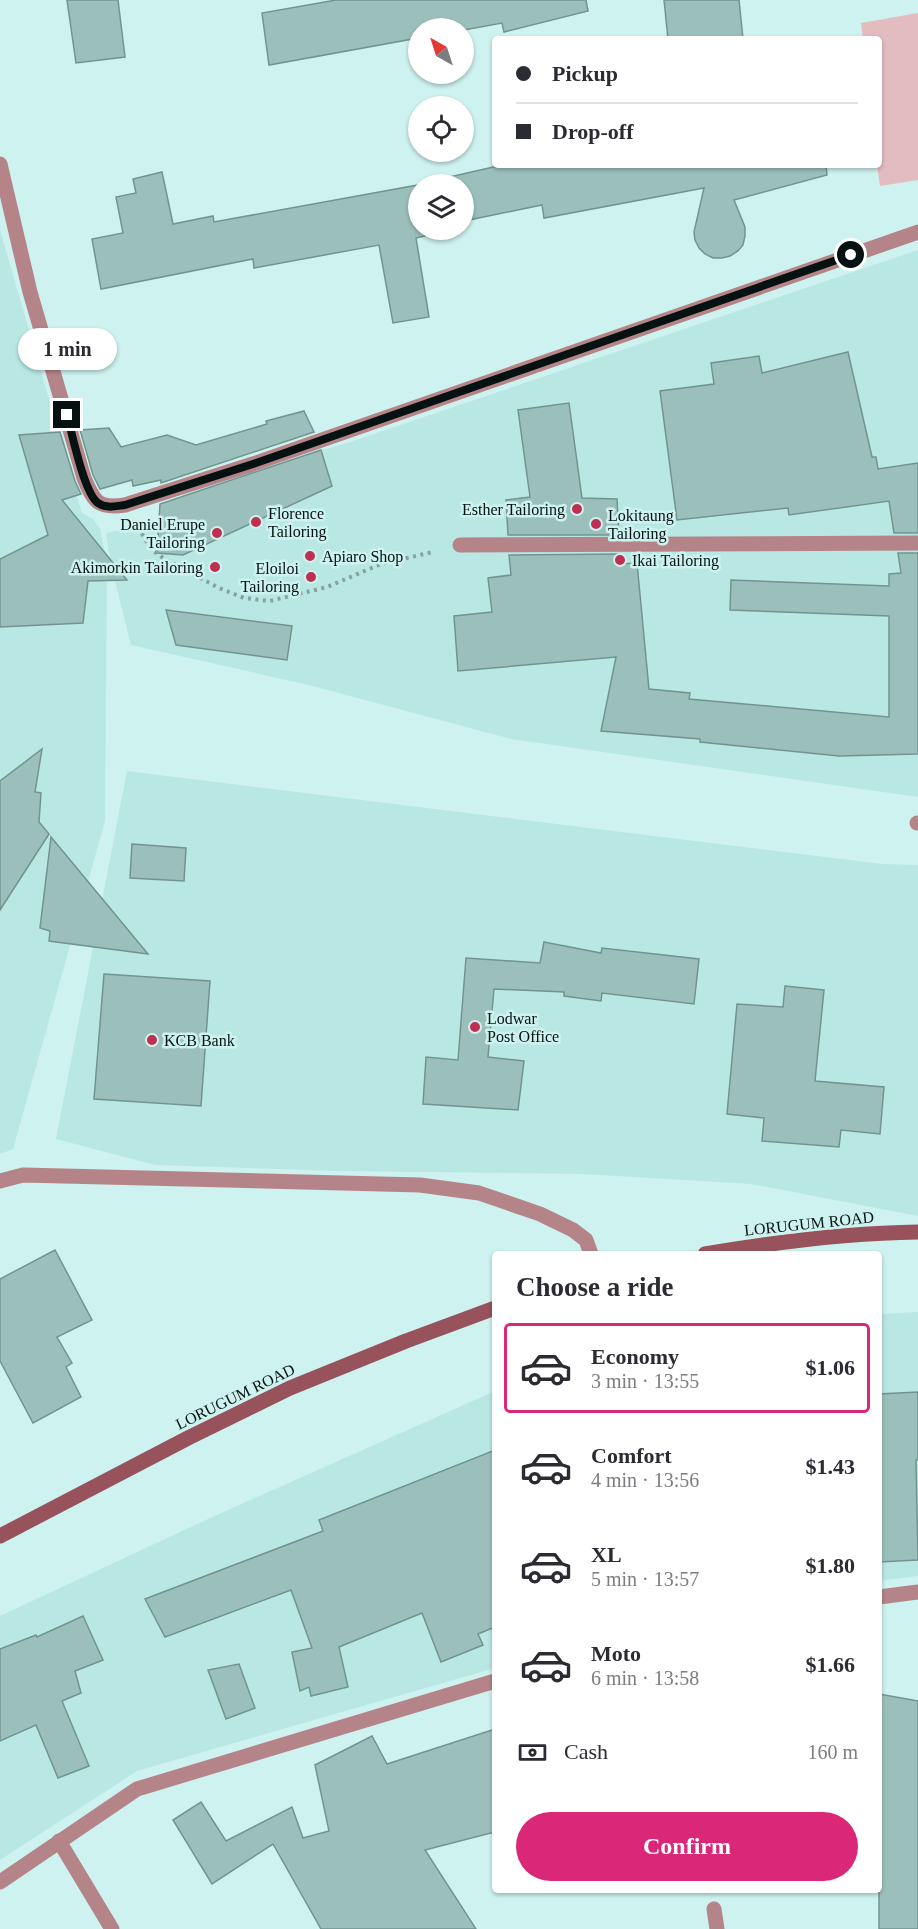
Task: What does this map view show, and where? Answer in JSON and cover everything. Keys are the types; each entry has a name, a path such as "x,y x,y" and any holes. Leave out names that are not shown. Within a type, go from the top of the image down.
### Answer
{"main road":[{"name":"LORUGUM ROAD","path":"723,1251 783,1241 865,1233 918,1232"},
{"name":"LORUGUM ROAD","path":"0,1536 188,1438 290,1388 492,1309"}],"street":[{"path":"0,164 30,292 84,478 93,498 98,503 111,507 125,505 264,460 918,232"},
{"path":"460,545 918,543"},
{"path":"0,1181 23,1175 420,1185 479,1193 540,1214 573,1230 586,1240 590,1251"},
{"path":"882,1597 918,1592"},
{"path":"0,1882 137,1789 492,1682"},
{"path":"59,1841 112,1929"},
{"path":"714,1909 717,1929"}],"path":[{"path":"125,505 150,548 219,588 244,598 270,601 327,587 381,564 460,545"}],"shaded area":[{"path":"918,13 918,180 880,186 877,168 882,168 882,36 863,36 861,23"},
{"path":"0,230 82,513 93,519 100,529 107,564 105,821 13,1149 0,1154"},
{"path":"918,250 918,797 511,739 309,685 131,645 111,565 106,533 176,519 177,502 185,491 350,442"},
{"path":"127,771 882,864 918,865 918,1216 751,1184 582,1174 341,1171 155,1165 56,1139"},
{"path":"918,1312 918,1576 882,1581 882,1314"},
{"path":"492,1392 492,1669 137,1771 0,1860 0,1616 208,1519"}],"building":[{"path":"67,0 118,0 125,57 76,63"},
{"path":"336,0 586,0 588,11 504,32 502,23 474,28 474,18 408,18 408,40 269,65 262,13"},
{"path":"664,0 739,0 743,36 668,36"},
{"path":"492,167 826,168 827,175 734,200 745,227 745,236 743,245 738,251 722,258 713,258 705,254 695,240 694,232 704,188 544,218 542,205 474,219 474,174 463,174"},
{"path":"162,172 173,224 213,216 214,222 408,187 408,240 416,240 429,317 393,323 379,245 254,268 253,259 101,289 92,239 123,233 116,197 136,193 133,179"},
{"path":"848,352 872,457 876,457 878,469 918,463 918,533 894,533 889,501 789,515 788,508 677,520 660,391 714,384 711,363 759,356 762,373"},
{"path":"569,403 582,498 617,499 619,535 508,535 506,500 530,497 518,410"},
{"path":"304,411 314,432 161,483 161,480 133,486 132,480 100,489 93,475 80,430 109,428 121,447 167,435 196,445 267,424 266,421"},
{"path":"60,432 81,494 62,500 127,580 88,581 83,623 0,627 0,559 48,535 19,435"},
{"path":"321,450 332,486 183,555 157,553 160,504"},
{"path":"898,553 918,553 918,754 839,756 700,742 700,739 601,731 616,657 458,671 454,616 492,612 488,578 511,575 509,555 619,554 620,564 637,563 649,689 690,693 689,699 889,717 889,616 730,610 731,580 889,586 889,574 901,573"},
{"path":"166,610 292,626 287,660 176,645"},
{"path":"42,749 35,792 41,793 39,822 49,834 0,910 0,781"},
{"path":"51,837 148,954 49,941 50,931 40,928"},
{"path":"132,844 186,848 184,881 130,878"},
{"path":"544,942 601,953 602,948 699,959 694,1004 602,993 601,1001 564,996 564,992 494,989 488,1057 524,1061 518,1110 423,1104 426,1057 458,1060 466,958 540,963"},
{"name":"KCB Bank","path":"104,974 210,981 201,1106 94,1099"},
{"path":"785,986 824,990 815,1081 884,1087 880,1134 841,1130 839,1147 762,1141 764,1118 727,1114 737,1004 783,1007"},
{"path":"55,1250 92,1320 57,1337 72,1363 66,1367 81,1397 33,1423 0,1361 0,1279"},
{"path":"918,1392 918,1460 916,1460 918,1560 882,1562 882,1394"},
{"path":"492,1451 492,1628 478,1634 483,1645 441,1662 422,1613 339,1647 348,1687 311,1696 309,1687 300,1691 292,1652 312,1648 291,1590 165,1637 145,1599 323,1531 319,1520"},
{"path":"83,1616 103,1660 75,1671 81,1693 62,1701 89,1766 58,1778 36,1725 0,1741 0,1649 36,1635 37,1637"},
{"path":"239,1664 255,1708 226,1719 208,1670"},
{"path":"882,1695 918,1701 918,1929 879,1929 879,1893 882,1893"},
{"path":"492,1730 492,1833 425,1850 476,1929 321,1929 273,1844 212,1884 173,1820 201,1802 226,1841 292,1807 303,1838 329,1831 315,1765 372,1736 387,1764"}],"place":[{"name":"Esther Tailoring","path":"577,509"},
{"name":"Florence Tailoring","path":"256,522"},
{"name":"Lokitaung Tailoring","path":"596,524"},
{"name":"Daniel Erupe Tailoring","path":"217,533"},
{"name":"Apiaro Shop","path":"310,556"},
{"name":"Ikai Tailoring","path":"620,560"},
{"name":"Akimorkin Tailoring","path":"215,567"},
{"name":"Eloiloi Tailoring","path":"311,577"},
{"name":"Lodwar Post Office","path":"475,1027"},
{"name":"KCB Bank","path":"152,1040"}],"route":[{"path":"67,415 84,478 93,498 105,506 125,505 253,464 851,255"}]}
